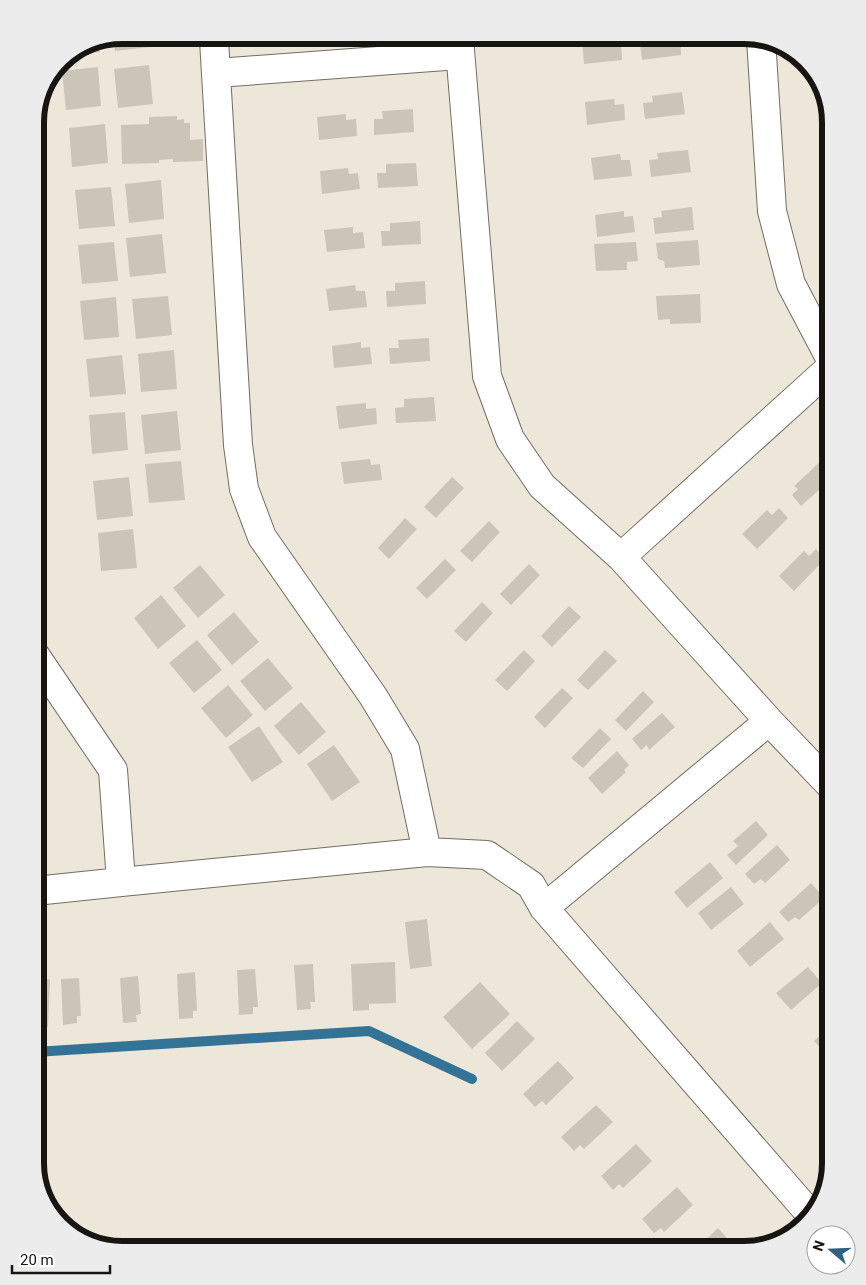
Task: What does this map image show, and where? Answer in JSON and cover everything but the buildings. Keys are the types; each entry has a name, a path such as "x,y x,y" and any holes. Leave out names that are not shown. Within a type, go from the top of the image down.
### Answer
{"street":[{"path":"214,44 238,445 244,489 262,537 373,696 405,749 428,852"},
{"path":"761,45 772,211 792,284 822,342"},
{"path":"217,73 459,46 487,376 510,438 542,486 621,557 769,721 822,777"},
{"path":"621,557 822,375"},
{"path":"44,668 113,770 121,882"},
{"path":"544,908 769,721"},
{"path":"44,891 428,852 488,855 530,885 544,908 807,1210"}],"waterway":[{"path":"44,1051 369,1031 472,1079"}]}
